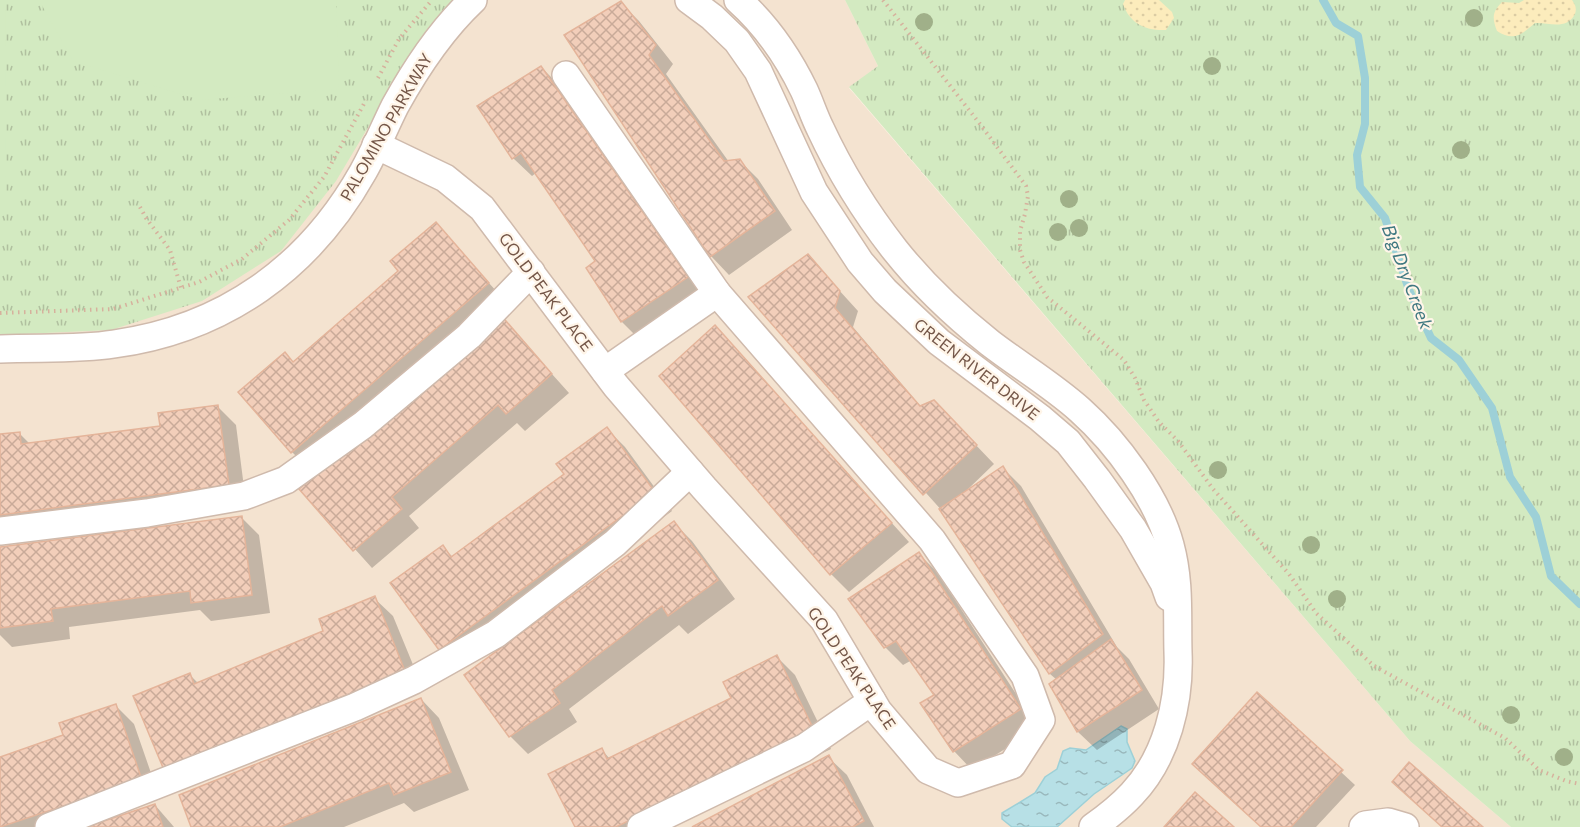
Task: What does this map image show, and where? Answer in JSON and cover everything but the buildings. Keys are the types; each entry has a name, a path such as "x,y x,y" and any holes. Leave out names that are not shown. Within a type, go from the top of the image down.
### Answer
{"street":[{"name":"PALOMINO PARKWAY","path":"0,349 73,348 114,344 182,328 240,302 290,265 332,219 350,193 418,68 442,34 473,0"},
{"name":"GREEN RIVER DRIVE","path":"689,0 712,17 737,41 758,71 814,192 860,262 885,291 939,342 1040,418 1068,442 1097,478 1150,557 1164,583 1178,626"},
{"name":"GREEN RIVER DRIVE","path":"738,0 769,33 788,59 837,161 868,212 895,250 925,284 989,341 1081,411 1137,477 1159,514 1170,545 1177,577 1179,602 1179,662 1171,719 1163,745 1150,770 1133,793 1093,827"},
{"name":"GOLD PEAK PLACE","path":"376,146 446,178 482,208 605,371 690,472 824,620 878,711 927,770 958,783 1012,765 1041,720 1025,676 932,540 717,293 566,75"},
{"path":"0,531 147,513 222,500 244,496 286,480 363,425 469,336 531,272"},
{"path":"605,371 717,293"},
{"path":"49,827 355,707 414,680 496,634 615,543 690,472"},
{"path":"641,827 804,748 872,701"},
{"path":"1363,827 1388,822 1405,827"}],"path":[{"path":"378,79 399,39 432,0"},
{"path":"883,0 1026,186 1028,196 1026,214 1020,231 1020,250 1024,262 1047,297 1124,360 1144,400 1159,422 1179,441 1213,489 1289,574 1316,614 1382,671 1505,738 1524,753 1539,770 1580,784"},
{"path":"0,313 113,309 199,282 242,259 289,220 324,177 367,98"},
{"path":"140,207 170,250 181,288"}],"shaded area":[{"path":"0,0 845,0 878,66 849,88 1410,741 1511,827 0,827"}],"green space":[{"path":"0,0 456,0 427,29 336,181 281,251 202,301 111,330 0,335"},
{"path":"0,0 5,0 6,209 0,209"},
{"path":"39,0 336,0 339,89 200,100 73,61"},
{"path":"845,0 1580,0 1580,827 1511,827 1410,741 849,87 878,66"}],"sand":[{"path":"1125,0 1159,0 1172,12 1174,18 1166,30 1145,27 1130,17 1123,4"},
{"path":"1524,0 1572,0 1576,12 1571,19 1562,24 1535,23 1518,35 1508,36 1497,31 1494,15 1502,2 1519,3"}],"water":[{"path":"1121,726 1127,729 1127,742 1135,761 1132,768 1094,794 1057,827 1012,827 1002,819 1002,813 1035,793 1045,777 1057,769 1063,751 1070,748 1086,750"}],"waterway":[{"name":"Big Dry Creek","path":"1323,0 1336,23 1358,36 1365,78 1365,124 1357,155 1360,187 1385,218 1409,290 1431,338 1459,360 1492,408 1510,477 1536,517 1551,576 1580,604"}]}
